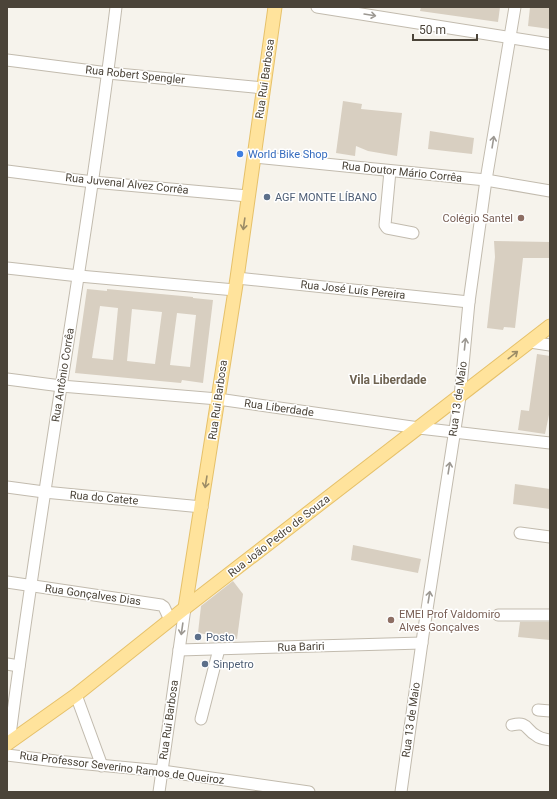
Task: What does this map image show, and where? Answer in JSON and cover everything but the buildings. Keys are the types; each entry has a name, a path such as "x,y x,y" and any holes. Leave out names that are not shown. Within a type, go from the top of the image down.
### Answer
{"main road":[{"name":"Rua Rui Barbosa","path":"185,608 236,284 275,7"},
{"name":"Rua João Pedro de Souza","path":"8,747 550,326"}],"street":[{"name":"Rua Antônio Corrêa","path":"8,747 18,666 44,492 93,182 116,7"},
{"path":"317,7 550,44"},
{"name":"Rua 13 de Maio","path":"402,792 422,643 460,396 470,302 486,180 515,7"},
{"name":"Rua Robert Spengler","path":"7,60 108,73 263,88"},
{"name":"Rua Doutor Mário Corrêa","path":"254,157 486,180 550,191"},
{"name":"Rua Juvenal Alvez Corrêa","path":"7,171 93,182 248,196"},
{"path":"390,171 384,225 386,228 413,233"},
{"name":"Rua José Luís Pereira","path":"7,268 79,276 236,284 470,302"},
{"path":"530,342 550,345"},
{"name":"Rua Liberdade","path":"7,379 61,386 218,399 419,428 550,443"},
{"name":"Rua do Catete","path":"7,487 202,507"},
{"path":"520,533 550,537"},
{"name":"Rua Gonçalves Dias","path":"7,582 161,605 170,620"},
{"name":"Rua Rui Barbosa","path":"159,792 185,608"},
{"path":"498,615 550,615"},
{"name":"Rua Bariri","path":"179,650 422,643"},
{"path":"201,719 219,649"},
{"path":"7,664 18,666"},
{"path":"76,695 102,766"},
{"path":"538,710 550,711"},
{"path":"512,725 520,723 526,725 536,736 550,740"},
{"name":"Rua Professor Severino Ramos de Queiroz","path":"8,747 102,766 162,771 309,792"}],"place":[{"name":"World Bike Shop","path":"240,154"},
{"name":"AGF MONTE LÍBANO","path":"267,197"},
{"name":"Colégio Santel","path":"521,218"},
{"name":"EMEI Prof Valdomiro Alves Gonçalves","path":"391,620"},
{"name":"Posto","path":"198,637"},
{"name":"Sinpetro","path":"205,664"}],"district":[{"name":"Vila Liberdade","path":"388,380"}]}
